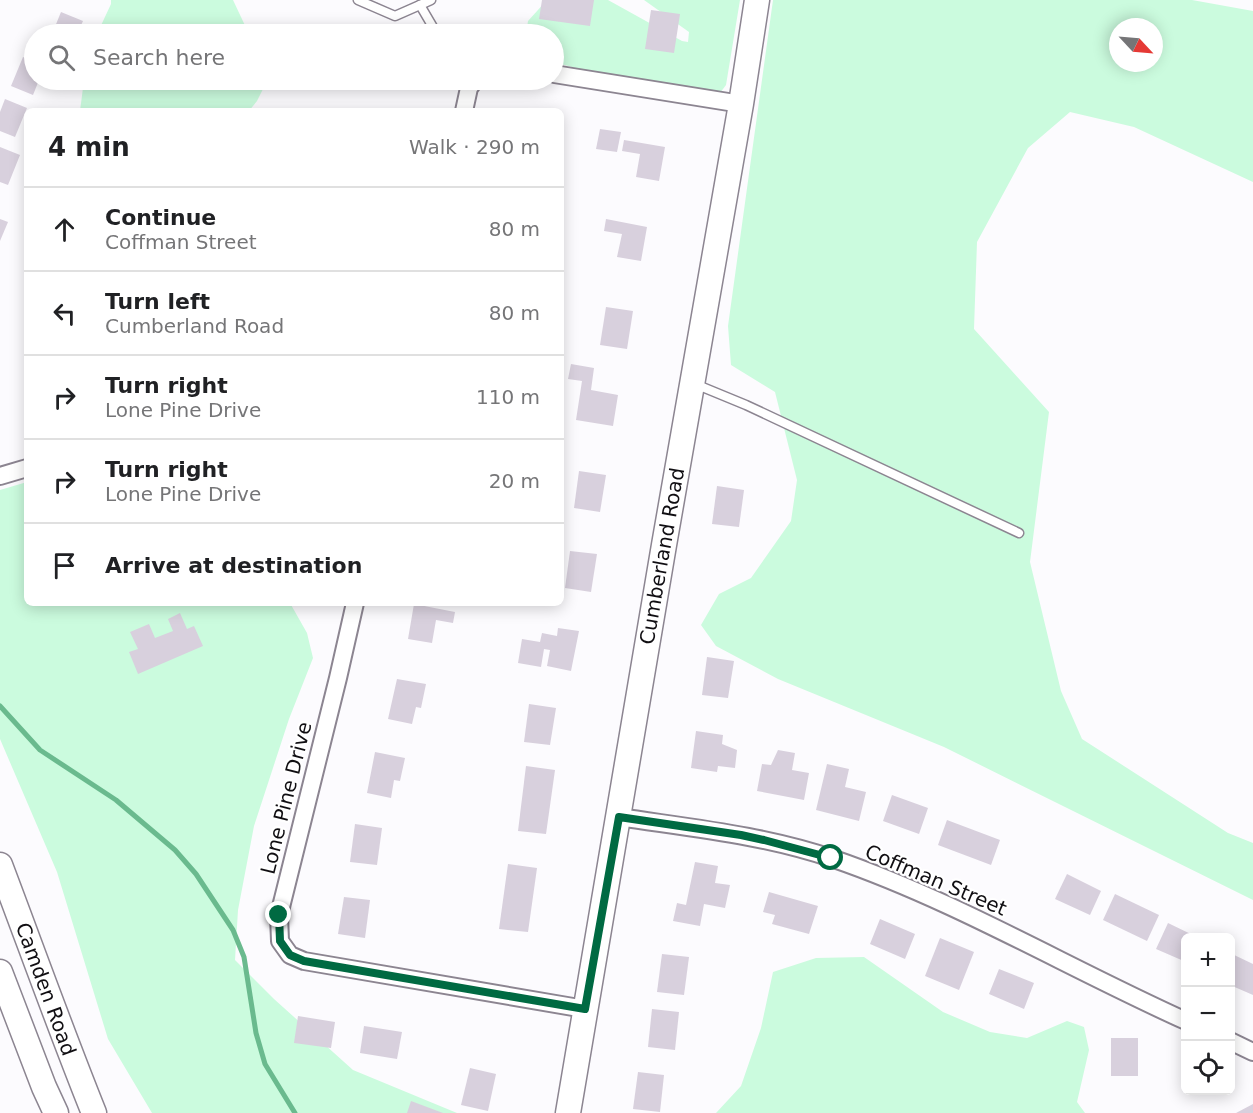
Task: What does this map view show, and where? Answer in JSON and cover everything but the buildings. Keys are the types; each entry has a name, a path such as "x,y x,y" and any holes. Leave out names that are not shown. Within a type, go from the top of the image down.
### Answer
{"main road":[{"name":"Cumberland Road","path":"568,1113 757,0"},
{"name":"Camden Road","path":"0,864 66,1044 94,1113"},
{"name":"Camden Road","path":"0,972 56,1113"}],"street":[{"path":"564,76 741,104"},
{"path":"465,108 469,90"},
{"path":"0,476 24,469"},
{"name":"Lone Pine Drive","path":"354,606 279,915 280,941 290,955 304,961 585,1009"},
{"name":"Coffman Street","path":"619,817 752,838 842,862 958,909 1181,1019"},
{"path":"1235,1043 1253,1052"}],"lane":[{"path":"358,0 395,15 431,0"},
{"path":"420,5 431,24"},
{"path":"692,383 746,405 1019,533"}],"green space":[{"path":"111,0 233,0 244,24 102,24"},
{"path":"547,0 608,0 682,41 688,42 689,32 644,0 740,0 726,85 720,93 597,74 564,65 564,24 528,24"},
{"path":"773,0 1192,0 1253,11 1253,182 1134,127 1070,112 1028,148 977,242 974,329 1049,412 1030,562 1061,691 1082,739 1228,833 1253,843 1253,900 944,747 778,679 716,646 701,625 719,594 751,578 791,521 797,480 775,392 731,365 728,326"},
{"path":"83,90 262,90 251,108 80,108"},
{"path":"24,483 24,606 292,606 307,633 313,658 289,719 254,826 238,910 235,960 274,999 353,1070 457,1113 152,1113 108,1039 57,872 0,739 0,490"},
{"path":"864,957 943,1012 990,1032 1027,1038 1067,1021 1084,1027 1089,1050 1077,1102 1085,1113 716,1113 741,1086 761,1028 773,972 816,958"}],"waterway":[{"path":"0,706 40,750 116,800 175,850 196,874 233,930 244,957 256,1033 265,1064 295,1113"}],"route":[{"path":"279,915 280,941 290,955 304,961 585,1009 619,817 741,835 831,858"}]}
